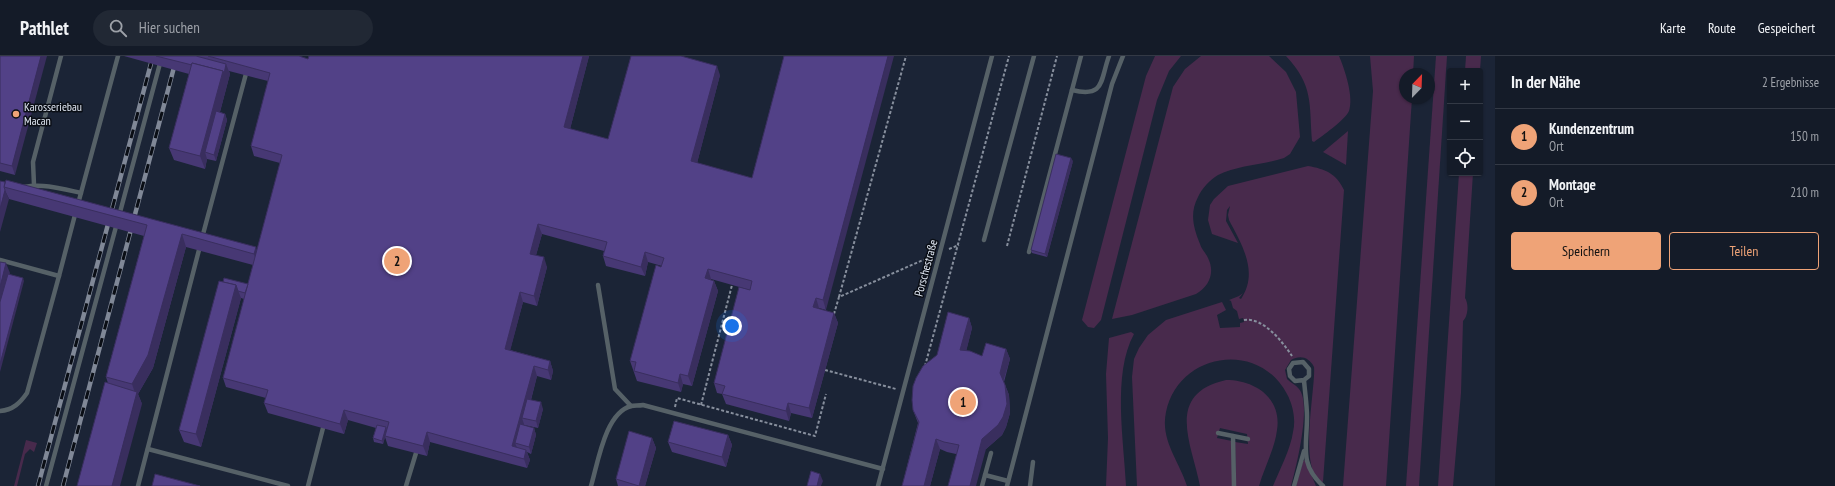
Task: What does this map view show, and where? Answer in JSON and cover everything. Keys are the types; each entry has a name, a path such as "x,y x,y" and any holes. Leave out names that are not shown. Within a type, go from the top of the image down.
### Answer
{"lane":[{"path":"34,185 33,162 61,56"},
{"path":"0,411 12,409 27,393 118,56"},
{"path":"46,486 162,56"},
{"name":"Porschestraße","path":"878,486 992,56"},
{"path":"984,240 1034,56"},
{"path":"1029,252 1081,56"},
{"path":"1072,90 1086,93 1093,92 1098,87 1109,56"},
{"path":"985,475 1007,484 1112,84 1123,56"},
{"path":"138,486 179,322 249,64"},
{"path":"20,188 34,185 56,187 81,193"},
{"path":"0,260 59,276"},
{"path":"598,285 615,389 631,406"},
{"path":"1296,361 1303,362 1308,366 1309,376 1304,380 1295,381 1290,376 1289,369 1296,361"},
{"path":"1294,486 1304,451 1307,417 1304,380"},
{"path":"591,486 608,430 613,419 622,410 631,406 643,405 883,469"},
{"path":"308,486 323,428"},
{"path":"1218,433 1248,439"},
{"path":"1233,436 1234,486"},
{"path":"148,449 288,486"},
{"path":"1304,451 1313,477 1323,486"},
{"path":"982,486 991,452"},
{"path":"406,486 416,453"},
{"path":"1030,486 1034,462"}],"path":[{"path":"833,315 906,56"},
{"path":"1006,246 1057,56"},
{"path":"839,297 959,245"},
{"path":"701,405 732,285"},
{"path":"1244,320 1254,321 1274,334 1286,346 1296,361"},
{"path":"674,414 677,398 815,436 826,394"}],"shaded area":[{"path":"1155,56 1181,56 1169,71 1157,100 1101,320 1094,328 1088,327 1082,320 1146,76"},
{"path":"1201,56 1269,56 1286,72 1296,92 1300,137 1290,154 1284,158 1242,167 1218,175 1206,184 1202,190 1195,203 1193,221 1201,248 1210,263 1211,273 1208,283 1201,291 1132,315 1112,319 1173,87 1185,69"},
{"path":"1286,56 1339,56 1344,69 1350,91 1349,111 1347,115 1328,132 1314,142 1312,141 1310,106 1306,86 1295,67"},
{"path":"1370,56 1414,56 1413,68 1399,68 1399,104 1412,104 1386,486 1343,486 1373,91"},
{"path":"1436,56 1447,56 1419,486 1406,486 1433,104 1435,104"},
{"path":"1466,56 1481,56 1480,68 1465,68"},
{"path":"1348,131 1346,165 1323,152"},
{"path":"1308,166 1325,170 1334,176 1344,190 1323,482 1315,475 1311,463 1309,447 1314,367 1310,361 1301,357 1291,360 1285,370 1287,379 1299,389 1303,397 1304,408 1302,436 1291,486 1273,486 1292,438 1294,427 1292,408 1287,394 1274,377 1258,365 1239,360 1220,360 1202,366 1186,377 1173,392 1166,412 1165,422 1168,441 1187,486 1137,486 1132,377 1134,359 1139,348 1148,335 1166,320 1222,302 1226,310 1217,315 1220,328 1240,327 1240,323 1244,322 1243,318 1239,319 1237,311 1233,308 1231,301 1229,300 1243,293 1239,298 1241,299 1246,289 1249,279 1247,259 1229,220 1228,215 1230,206 1227,210 1226,221 1238,243 1212,234 1208,220 1210,205 1214,199 1228,186"},
{"path":"1459,176 1473,176 1465,298 1467,310 1463,321 1461,393 1453,486 1438,486"},
{"path":"1131,332 1134,334 1127,350 1121,388 1126,486 1106,486 1108,438 1106,374 1109,338"},
{"path":"1226,380 1247,383 1256,387 1271,400 1275,409 1277,419 1276,437 1259,486 1236,486 1235,442 1248,444 1247,434 1220,428 1217,438 1232,441 1232,486 1200,486 1188,438 1188,409 1195,397 1207,387"},
{"path":"26,440 37,443 34,452 30,449 25,454 17,486 14,486"},
{"path":"1305,460 1316,486 1296,486 1303,461"}],"building":[{"name":"Karosseriebau Macan","path":"0,56 41,56 12,166 0,163"},
{"path":"156,56 196,56 226,64 224,74 223,71"},
{"path":"208,56 299,56 308,59 309,56 583,56 564,127 608,139 631,56 681,56 717,66 691,161 752,178 784,56 888,56 823,300 816,298 813,307 834,313 809,408 788,403 786,411 722,394 725,386 714,383 739,287 750,290 752,281 708,269 705,278 714,281 688,376 680,374 678,383 634,371 636,362 630,361 656,265 661,267 664,258 645,252 641,267 603,256 607,242 538,224 530,254 544,257 534,296 520,292 505,349 550,361 548,370 534,366 512,446 526,450 524,459 427,432 423,446 385,436 389,422 344,410 340,424 264,403 268,390 223,378 282,155 251,146 270,73"},
{"path":"192,63 223,71 200,156 169,148"},
{"path":"216,111 225,114 214,155 205,152"},
{"path":"1056,154 1071,158 1045,254 1031,250"},
{"path":"6,180 256,247 254,254 182,234 148,355 132,384 106,377 147,225 4,187"},
{"path":"0,181 5,182 5,190 0,209"},
{"path":"0,262 6,263 0,287"},
{"path":"8,274 23,278 0,364 0,302"},
{"path":"224,278 248,284 245,293 238,291 236,285 223,282"},
{"path":"219,281 236,285 196,434 179,430"},
{"path":"948,312 969,318 960,350 970,351 982,356 986,343 1006,349 1000,373 1005,385 1007,404 1003,417 998,425 982,439 970,486 948,486 959,445 936,439 924,486 902,486 919,422 913,410 913,386 923,366 937,355"},
{"path":"105,382 137,392 112,486 77,486"},
{"path":"527,399 541,402 536,421 522,418"},
{"path":"674,421 728,435 722,457 668,442"},
{"path":"520,424 534,428 529,447 515,443"},
{"path":"377,425 386,427 382,441 373,438"},
{"path":"629,431 652,438 639,486 616,479"},
{"path":"811,471 820,474 817,486 807,486"},
{"path":"155,474 200,486 152,486"}],"railway":[{"path":"38,486 153,56"},
{"path":"63,486 177,56"}],"place":[{"name":"Karosseriebau Macan","path":"16,114"},
{"name":"Montage","path":"397,261"},
{"name":"Kundenzentrum","path":"963,402"}]}
